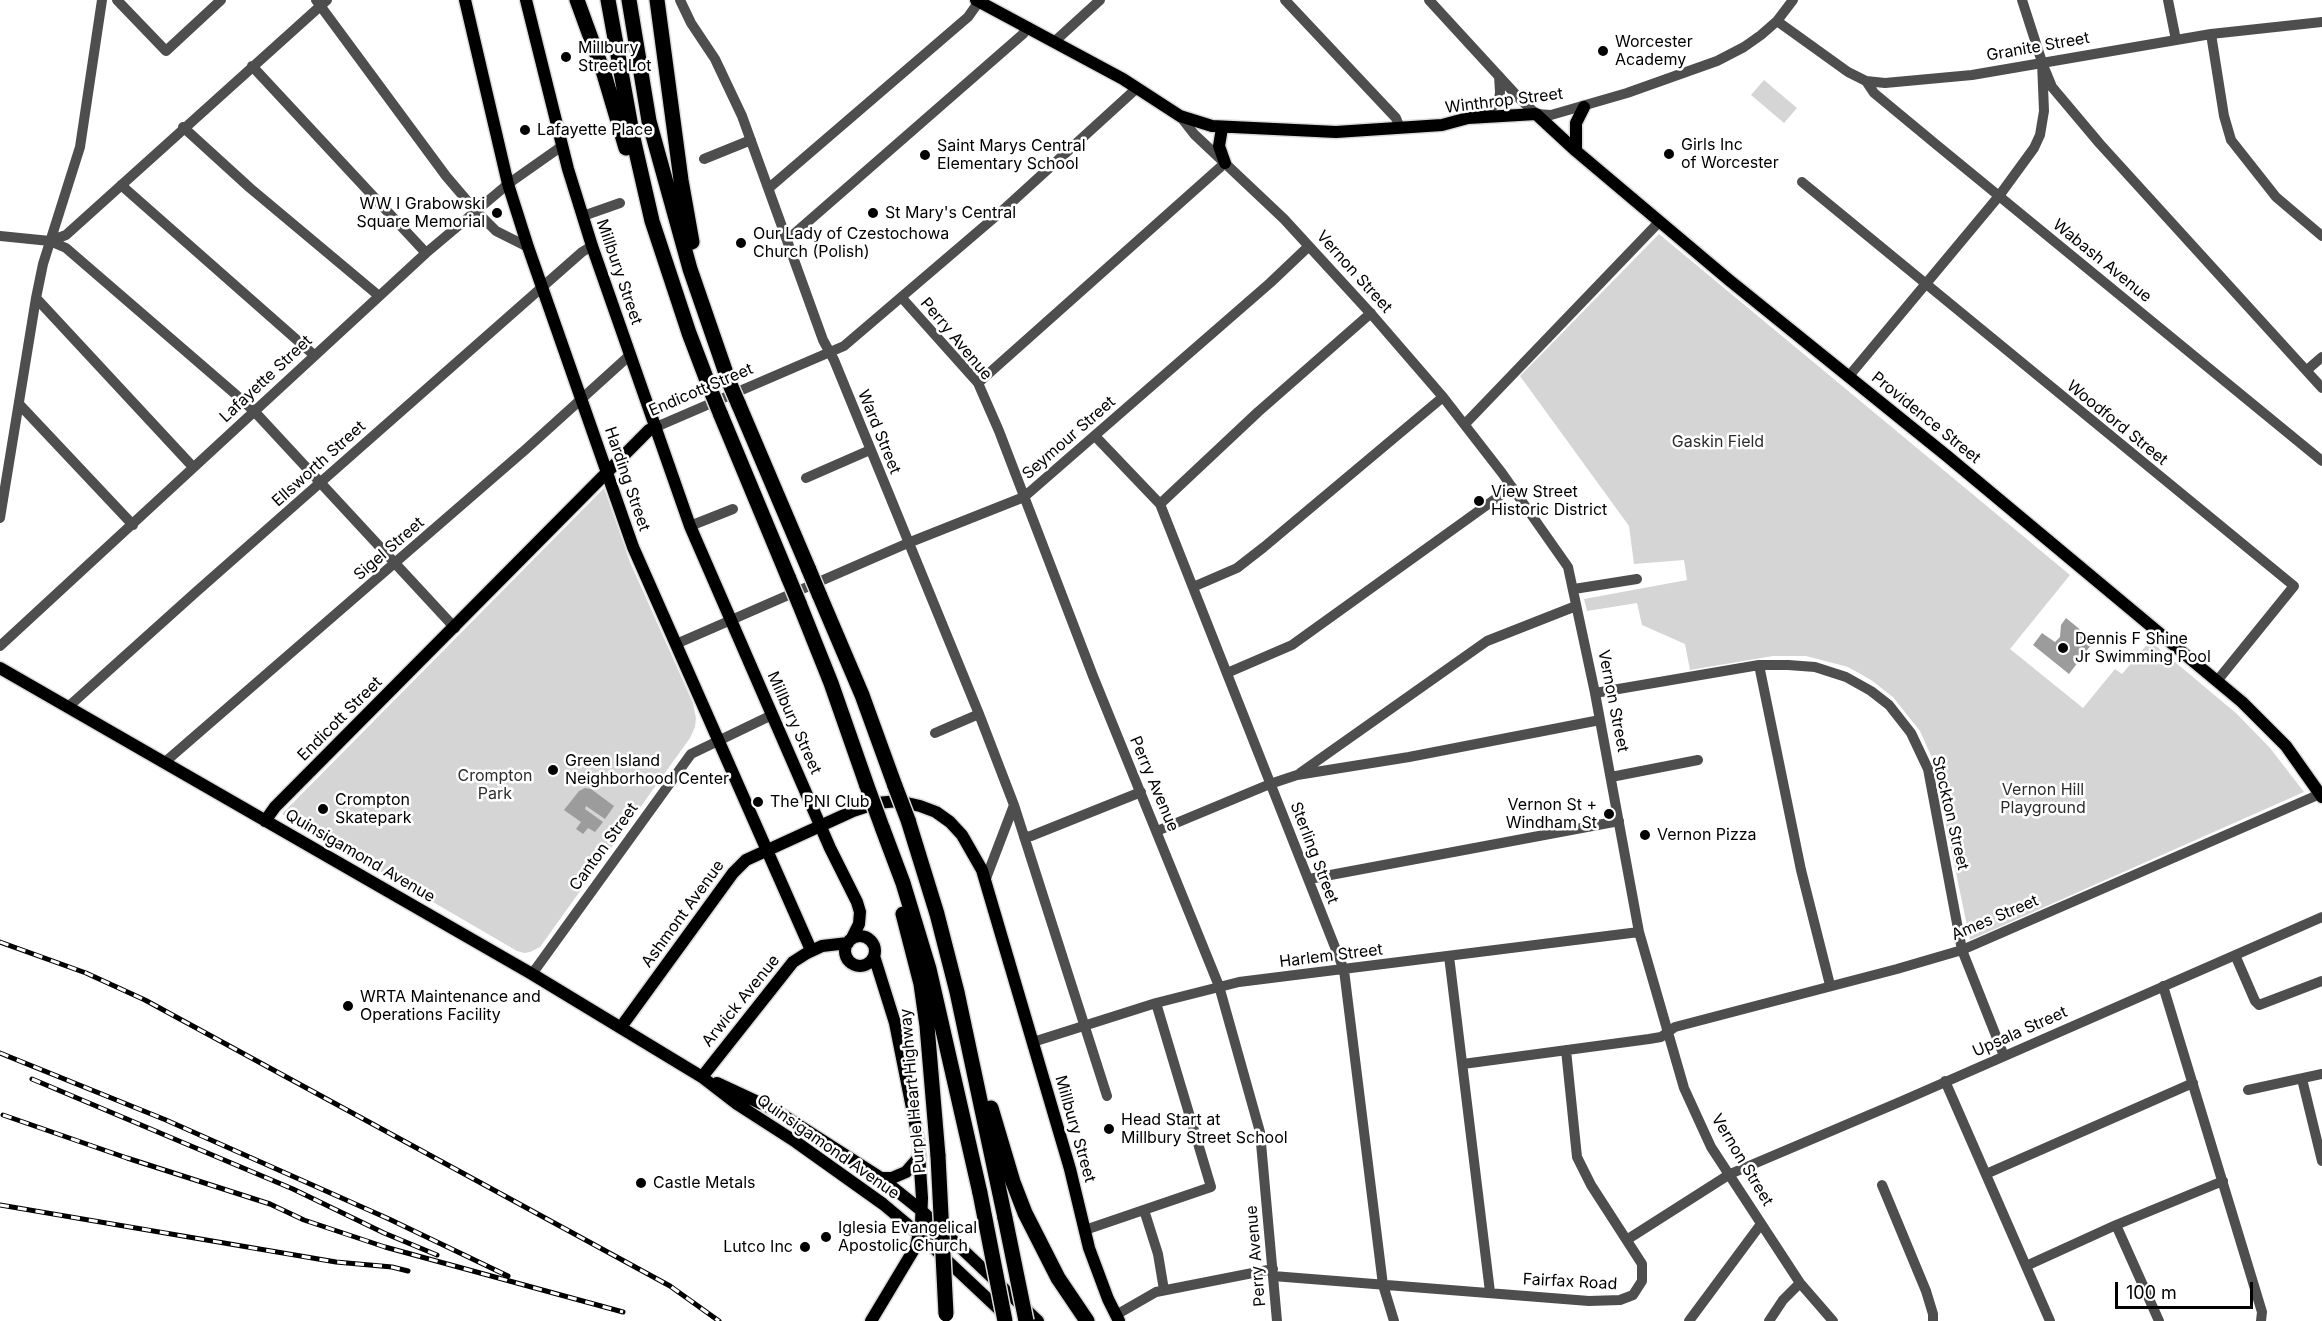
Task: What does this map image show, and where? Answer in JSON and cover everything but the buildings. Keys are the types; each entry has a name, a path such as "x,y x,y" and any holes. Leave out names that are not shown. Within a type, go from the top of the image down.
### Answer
{"highway":[{"path":"577,0 604,74 631,165 711,391 831,683 906,893 930,969 980,1193 1005,1321"},
{"path":"608,0 633,138 652,221"},
{"path":"629,0 652,132 690,269 729,382 862,695 908,820 1013,1182 1041,1247 1058,1278 1087,1321"},
{"path":"657,0 689,228 729,382"},
{"name":"Purple Heart Highway","path":"882,827 921,984 932,1062 946,1318"},
{"path":"957,992 1026,1321"}],"main road":[{"name":"Harding Street","path":"465,0 508,184 633,547 811,950"},
{"name":"Millbury Street","path":"526,0 562,146 592,246 690,526 821,825 877,803 898,801 920,806 943,817 962,835 974,852 985,880 1070,1169 1094,1266 1118,1318"},
{"path":"978,1 1137,88 1180,116"},
{"path":"1576,151 1576,123 1584,107"},
{"name":"Winthrop Street","path":"1180,116 1194,122 1222,128 1336,132 1442,125 1468,118 1536,114"},
{"name":"Providence Street","path":"1536,114 1576,151 1805,342 2217,681 2260,719 2286,746 2321,795"},
{"path":"1222,128 1219,146 1225,163"},
{"name":"Endicott Street","path":"265,821 275,807 649,430 656,426"},
{"name":"Quinsigamond Avenue","path":"0,668 532,974 702,1077 737,1104 856,1184 920,1235 1011,1321"},
{"path":"821,825 860,912 860,924 845,951 848,960"},
{"name":"Ashmont Avenue","path":"621,1028 733,873 746,860 821,825"},
{"path":"850,940 860,936 870,940 874,947 874,956 896,1023 920,1156 922,1211 920,1235 910,1258 871,1321"},
{"name":"Arwick Avenue","path":"702,1077 784,972 798,958 822,946 850,940"},
{"path":"811,950 861,966 885,992"},
{"path":"861,966 868,963 874,956"},
{"name":"Quinsigamond Avenue","path":"702,1077 775,1110 881,1179 922,1211 1038,1321"},
{"path":"881,1179 892,1178 906,1172 920,1156"}],"street":[{"path":"0,518 36,298 43,264 80,147 102,0"},
{"path":"117,0 166,51 221,0"},
{"name":"Ward Street","path":"680,0 691,23 715,59 752,140 823,340 979,714 1014,805 1107,1096"},
{"path":"1054,42 1100,0"},
{"path":"1285,0 1396,118 1400,128"},
{"name":"Providence Street","path":"1429,0 1536,114"},
{"name":"Winthrop Street","path":"1536,114 1551,115 1584,107 1717,61 1744,47 1777,21 1793,0"},
{"path":"2022,0 2052,87 2100,144 2322,388"},
{"path":"2168,0 2176,40"},
{"path":"769,188 968,17 978,1"},
{"path":"50,242 66,235 321,2 446,176 496,231 528,247"},
{"name":"Granite Street","path":"1777,21 1848,72 1866,81 1907,82 1972,75 2211,34 2322,22"},
{"path":"787,240 1023,34 1028,27"},
{"path":"2211,34 2224,116 2230,137 2276,198 2322,236"},
{"path":"1849,376 1999,196 2031,154 2040,135 2044,101 2042,62"},
{"path":"252,66 426,253"},
{"path":"1468,118 1485,112 1496,104 1500,92 1499,76"},
{"name":"Wabash Avenue","path":"1866,81 1874,93 2322,461"},
{"name":"Endicott Street","path":"656,426 830,353 852,341 1137,88"},
{"name":"Vernon Street","path":"1180,116 1194,134 1268,204 1371,313 1464,424 1568,567 1620,821 1639,932 1684,1088 1711,1147 1800,1283 1833,1321"},
{"path":"183,127 250,188 379,296"},
{"path":"704,159 752,140"},
{"name":"Lafayette Street","path":"0,646 426,253 508,184 562,146"},
{"path":"978,383 1225,163"},
{"name":"Woodford Street","path":"1802,182 2294,586 2217,681"},
{"path":"120,185 314,355"},
{"path":"583,216 620,204"},
{"path":"1464,424 1660,221"},
{"path":"0,236 50,242 66,248 254,411 320,485 455,628"},
{"name":"Ellsworth Street","path":"68,707 592,246"},
{"name":"Seymour Street","path":"676,644 908,543 1024,497 1309,246"},
{"path":"36,298 194,467"},
{"name":"Perry Avenue","path":"902,298 978,383 1219,986 1260,1132 1278,1321"},
{"path":"1160,504 1258,412 1371,313"},
{"name":"Sigel Street","path":"165,762 630,355"},
{"path":"2307,370 2322,357"},
{"path":"1193,587 1236,568 1264,547 1443,397"},
{"path":"19,404 133,525"},
{"name":"Sterling Street","path":"1095,436 1160,504 1344,969 1383,1286 1394,1321"},
{"path":"806,478 870,450"},
{"path":"1227,673 1292,645 1512,487"},
{"path":"690,526 733,509"},
{"path":"1574,589 1637,579"},
{"path":"1297,774 1487,641 1576,606"},
{"path":"1759,665 1802,870 1830,985"},
{"name":"Stockton Street","path":"1595,693 1759,665 1809,666 1846,677 1871,691 1889,705 1917,743 1928,769 1962,950 2004,1056"},
{"path":"935,733 979,714"},
{"name":"Canton Street","path":"532,974 691,754 772,715"},
{"path":"1157,831 1297,774 1419,755 1600,720"},
{"path":"1611,777 1698,760"},
{"path":"1024,837 1141,792"},
{"name":"Ames Street","path":"1463,1064 1649,1040 1661,1037 1675,1027 1962,950 2321,795"},
{"path":"985,880 1014,805"},
{"path":"1309,879 1620,821"},
{"name":"Upsala Street","path":"1628,1239 1730,1174 2322,917"},
{"name":"Harlem Street","path":"1033,1042 1219,986 1639,932"},
{"path":"2235,955 2255,1001 2259,1005 2322,981"},
{"path":"1449,956 1490,1292"},
{"path":"2163,986 2262,1312 2261,1321"},
{"path":"1084,1230 1211,1187 1156,1004"},
{"name":"Fairfax Road","path":"1118,1318 1156,1292 1273,1272 1383,1286 1589,1301 1626,1299 1635,1294 1644,1275 1642,1264 1591,1185 1578,1157 1566,1050"},
{"path":"2248,1090 2322,1074"},
{"path":"2302,1079 2322,1161"},
{"path":"1945,1081 2050,1321"},
{"path":"1986,1174 2193,1083"},
{"path":"2026,1266 2116,1225 2223,1181"},
{"path":"1882,1185 1926,1291 1933,1321"},
{"path":"1144,1210 1158,1254 1164,1290"},
{"path":"1689,1321 1761,1224"},
{"path":"2116,1225 2154,1320"},
{"path":"1769,1321 1783,1300 1800,1283"}],"green space":[{"path":"1764,80 1797,108 1784,123 1751,95"},
{"path":"1659,234 2070,575 2010,649 2083,708 2115,669 2122,674 2150,641 2237,714 2270,748 2304,792 1970,940 1932,758 1920,731 1893,697 1871,680 1848,667 1806,656 1773,656 1690,670 1685,644 1642,625 1637,603 1587,611 1584,599 1687,580 1684,560 1634,564 1629,526 1520,376"},
{"name":"Crompton Park","path":"604,488 630,562 693,703 695,727 690,738 540,947 524,953 282,814"}],"shaded area":[{"name":"Dennis F Shine Jr Swimming Pool","path":"2066,618 2088,636 2091,645 2069,674 2033,645 2042,633 2055,642 2060,637 2061,625"},
{"path":"585,788 591,789 614,806 605,819 586,806 585,809 603,822 595,832 588,828 583,834 576,829 581,822 564,810 579,791"}],"railway":[{"path":"0,942 86,973 145,1000 670,1286 719,1321"},
{"path":"0,1053 166,1120 389,1219 508,1276"},
{"path":"32,1079 293,1189 384,1233 437,1255"},
{"path":"3,1115 270,1204 304,1220 385,1247 623,1312"},
{"path":"0,1205 336,1262 392,1267 408,1271"}],"place":[{"name":"Worcester Academy","path":"1603,51"},
{"name":"Millbury Street Lot","path":"566,57"},
{"name":"Lafayette Place","path":"525,130"},
{"name":"Girls Inc of Worcester","path":"1669,154"},
{"name":"Saint Marys Central Elementary School","path":"925,155"},
{"name":"WW I Grabowski Square Memorial","path":"497,213"},
{"name":"St Mary's Central","path":"873,213"},
{"name":"Our Lady of Czestochowa Church (Polish)","path":"741,243"},
{"name":"View Street Historic District","path":"1479,501"},
{"name":"Dennis F Shine Jr Swimming Pool","path":"2063,648"},
{"name":"Green Island Neighborhood Center","path":"553,770"},
{"name":"The PNI Club","path":"758,802"},
{"name":"Crompton Skatepark","path":"323,809"},
{"name":"Vernon St + Windham St","path":"1609,814"},
{"name":"Vernon Pizza","path":"1645,835"},
{"name":"WRTA Maintenance and Operations Facility","path":"348,1006"},
{"name":"Head Start at Millbury Street School","path":"1109,1129"},
{"name":"Castle Metals","path":"641,1183"},
{"name":"Iglesia Evangelical Apostolic Church","path":"826,1237"},
{"name":"Lutco Inc","path":"805,1247"}],"park label":[{"name":"Gaskin Field","path":"1718,442"},
{"name":"Vernon Hill Playground","path":"2043,799"}]}
